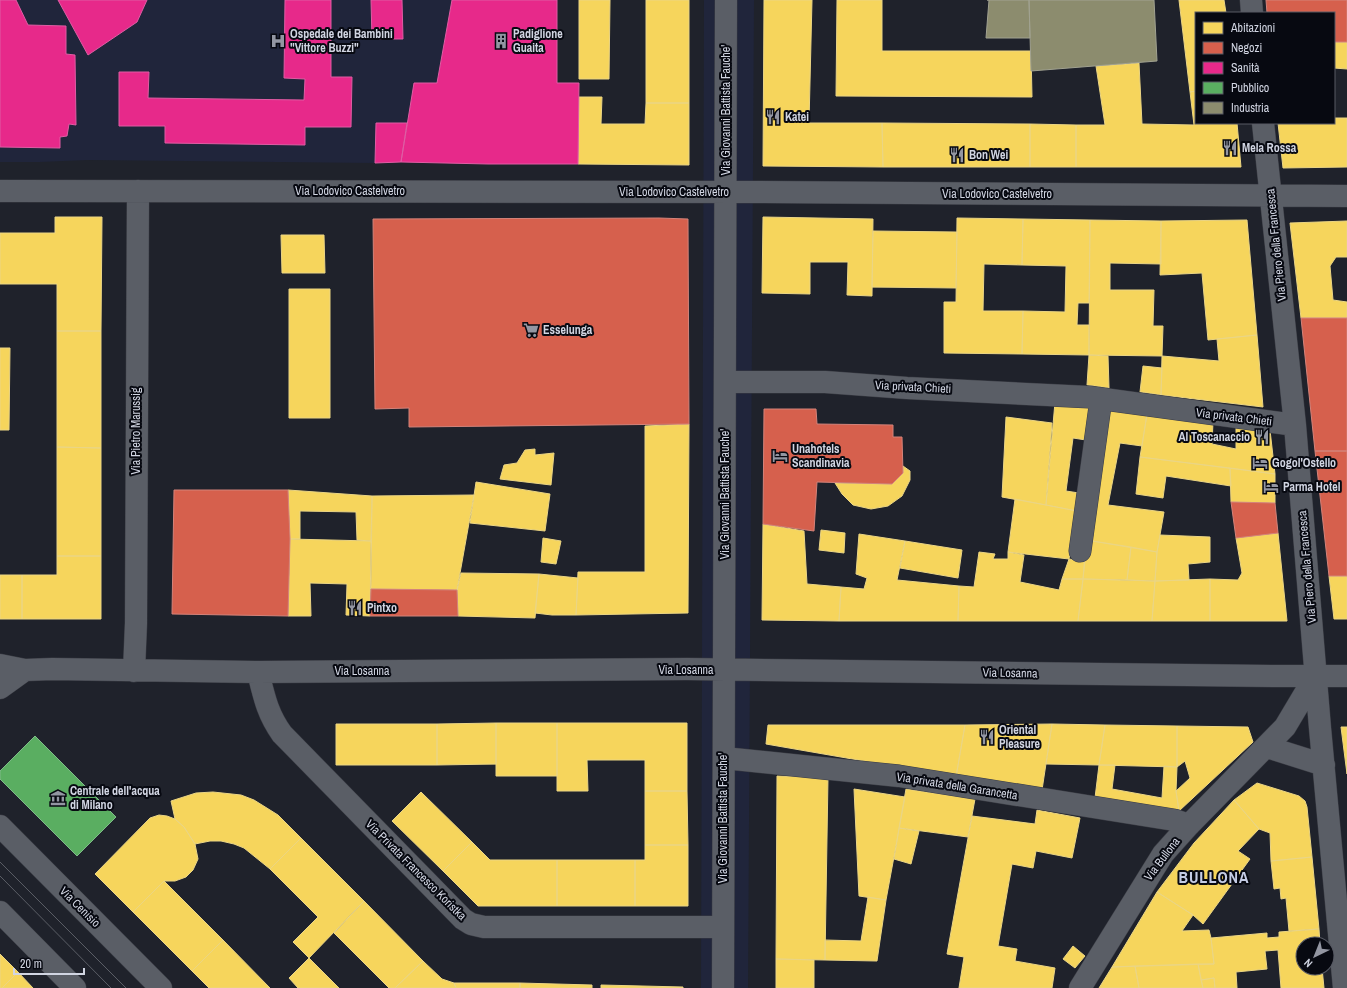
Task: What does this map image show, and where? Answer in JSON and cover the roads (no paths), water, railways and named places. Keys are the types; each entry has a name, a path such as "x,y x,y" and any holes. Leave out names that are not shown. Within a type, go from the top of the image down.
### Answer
{"street":[{"name":"Via Giovanni Battista Fauche'","path":"723,988 726,0"},
{"path":"1251,0 1252,12"},
{"name":"Via Piero della Francesca","path":"1263,124 1296,425 1316,676 1344,988"},
{"name":"Via Lodovico Castelvetro","path":"0,191 1347,196"},
{"name":"Via Pietro Marussig","path":"134,671 136,623 138,191"},
{"name":"Via privata Chieti","path":"725,382 825,382 907,388 1089,397 1296,425"},
{"path":"1080,551 1101,399"},
{"name":"Via Losanna","path":"0,665 25,670 52,669 134,671 258,672 724,670 1347,676"},
{"path":"0,688 25,670"},
{"name":"Via Privata Francesco Koristka","path":"258,672 266,705 274,724 282,734 463,919 471,924 484,927 723,927"},
{"name":"Via Bullona","path":"1080,988 1151,871 1163,854 1189,824 1267,747 1286,726 1316,676"},
{"path":"1267,747 1324,765"},
{"name":"Via privata della Garancetta","path":"724,758 899,776 1174,820 1189,824"},
{"name":"Via Cenisio","path":"0,826 161,988"},
{"path":"0,912 75,988"}],"tram line":[{"path":"0,862 126,988"},
{"path":"0,876 111,988"}],"place":[{"name":"Ospedale dei Bambini \"Vittore Buzzi\"","path":"278,41"},
{"name":"Padiglione Guaita","path":"501,41"},
{"name":"Katei","path":"773,117"},
{"name":"Mela Rossa","path":"1230,148"},
{"name":"Bon Wei","path":"957,155"},
{"name":"Esselunga","path":"531,330"},
{"name":"Al Toscanaccio","path":"1262,437"},
{"name":"Unahotels Scandinavia","path":"780,456"},
{"name":"Gogol'Ostello","path":"1260,463"},
{"name":"Parma Hotel","path":"1271,487"},
{"name":"Pintxo","path":"355,608"},
{"name":"Oriental Pleasure","path":"987,737"},
{"name":"Centrale dell'acqua di Milano","path":"58,798"}],"district":[{"name":"BULLONA","path":"1214,877"}]}
